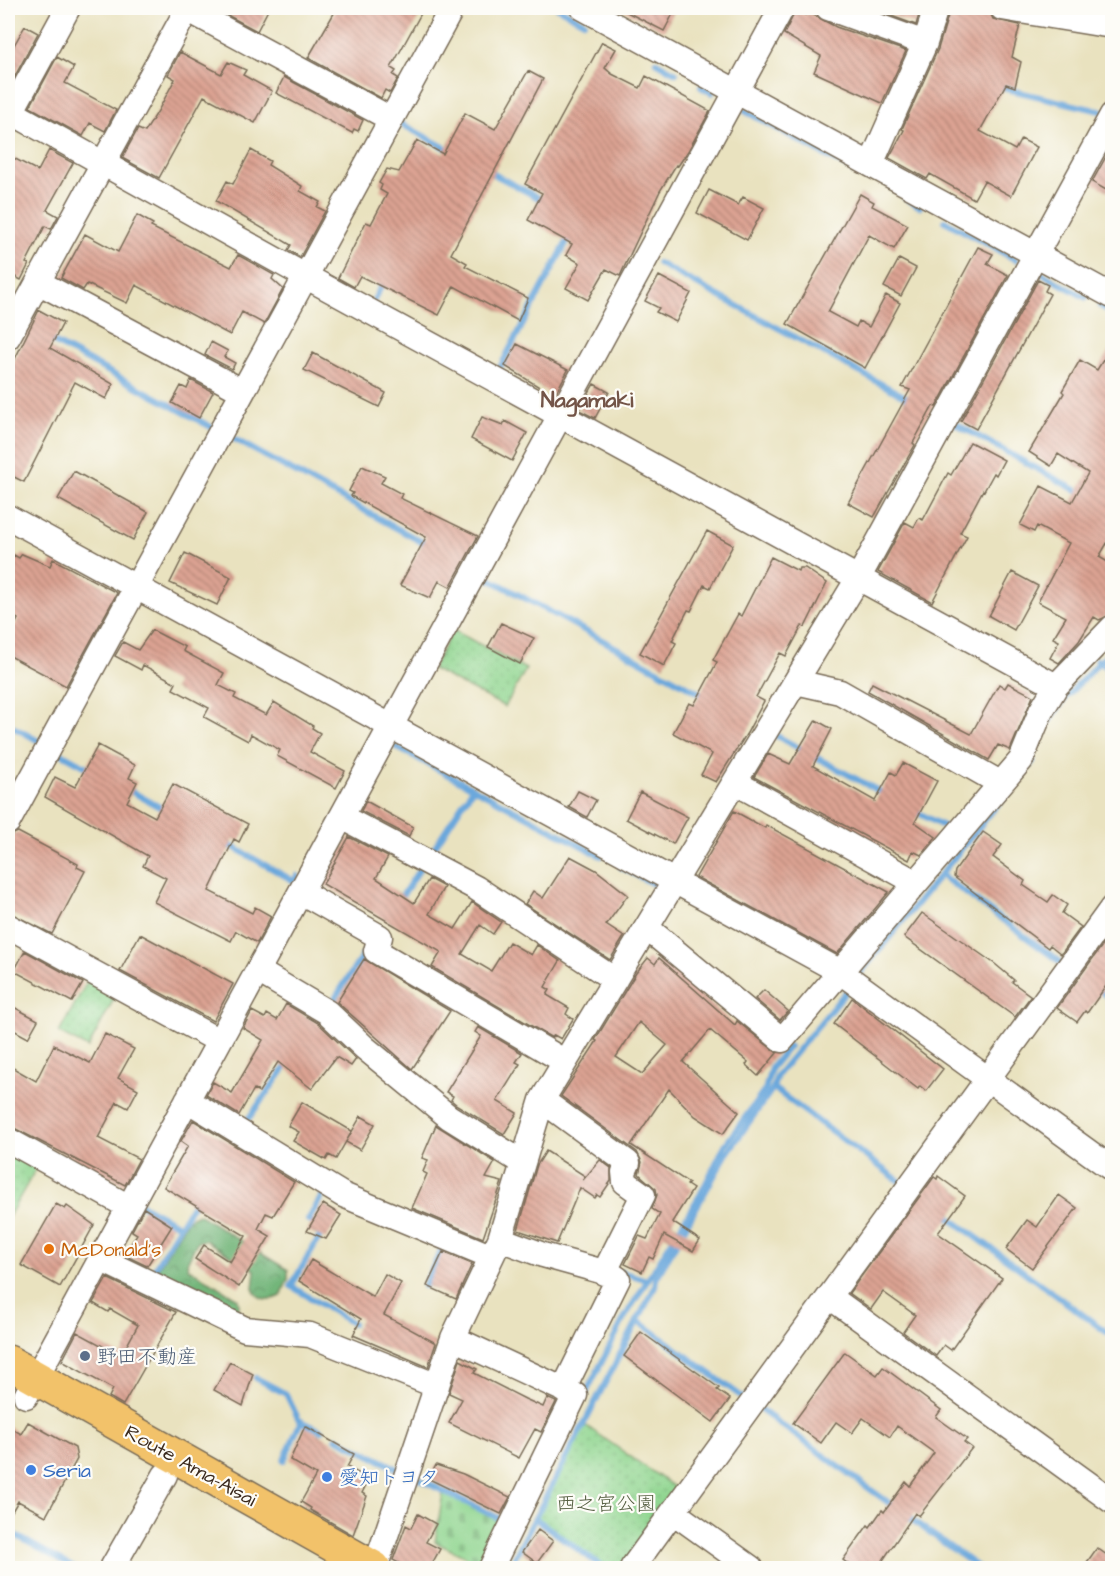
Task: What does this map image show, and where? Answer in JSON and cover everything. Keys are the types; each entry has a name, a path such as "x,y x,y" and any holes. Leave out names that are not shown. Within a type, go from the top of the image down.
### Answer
{"main road":[{"name":"Route Ama-Aisai","path":"19,1380 165,1475 332,1569"},
{"name":"Route Ama-Aisai","path":"19,1380 374,1569"}],"street":[{"path":"68,8 9,115 103,164 1056,686"},
{"path":"8,337 187,8 391,119"},
{"path":"8,822 452,8"},
{"path":"583,8 1113,296"},
{"path":"19,1380 100,1259 129,1207 782,8"},
{"path":"828,8 925,43"},
{"path":"871,164 925,43 936,8"},
{"path":"1009,8 1113,26"},
{"path":"374,1569 453,1338 495,1247 542,1101 564,1061 648,928 859,577 1113,115"},
{"path":"38,282 242,391"},
{"path":"8,517 846,976 1113,1169"},
{"path":"648,928 782,1040 846,976 915,882 1021,760 1041,711 1056,686 1113,628"},
{"path":"796,682 840,692 1000,783"},
{"path":"736,783 915,882"},
{"path":"342,817 476,888 615,980"},
{"path":"301,892 380,936 376,951 564,1061"},
{"path":"632,1569 1113,908"},
{"path":"8,926 219,1041"},
{"path":"258,971 327,1012 365,1048 449,1117 523,1163"},
{"path":"187,1100 343,1195 495,1247 604,1273 618,1279 563,1390"},
{"path":"542,1101 628,1164 624,1172 625,1182 643,1195 604,1273"},
{"path":"8,1140 129,1207"},
{"path":"100,1259 245,1329 310,1335 437,1386"},
{"path":"830,1297 1113,1502"},
{"path":"453,1338 575,1395 491,1569"},
{"path":"112,1569 165,1475"},
{"path":"673,1512 751,1569"}],"green space":[{"path":"453,630 526,669 505,707 432,669"},
{"path":"88,980 116,995 88,1048 59,1033"},
{"path":"8,1148 38,1165 8,1218"},
{"path":"198,1214 288,1270 288,1279 281,1296 273,1299 261,1298 253,1288 255,1270 205,1240 197,1242 187,1263 188,1268 238,1299 239,1306 236,1314 155,1273 188,1219"},
{"name":"西之宮公園","path":"585,1425 680,1491 623,1568 606,1568 537,1518"},
{"path":"443,1493 504,1523 484,1566 435,1542"}],"building":[{"path":"214,8 269,8 257,31"},
{"path":"337,8 424,8 391,68 396,71 393,75 398,78 390,93 385,90 381,98 308,58"},
{"path":"619,8 676,8 664,31"},
{"path":"879,8 921,8 916,25 878,11"},
{"path":"960,8 988,8 993,19 1020,25 1012,57 1021,62 1015,87 1006,84 980,131 1015,150 1021,139 1037,147 1011,196 984,181 974,199 930,174 927,179 889,158 904,130 902,129 938,49 950,9 960,11"},
{"path":"796,10 806,15 808,12 836,27 906,51 882,103 814,72 821,56 784,34"},
{"path":"25,26 38,33 8,89 8,44 13,47"},
{"path":"602,42 616,49 605,68 612,74 640,88 646,76 710,111 688,151 678,166 676,165 660,191 620,276 606,269 588,300 566,288 580,263 566,255 572,244 528,220 542,193 525,184"},
{"path":"180,52 221,74 228,62 246,70 243,75 272,91 255,123 204,96 159,178 122,158 138,129 145,132 158,111 175,79 168,75"},
{"path":"57,57 74,67 65,83 116,110 105,131 90,123 83,136 30,107"},
{"path":"528,71 543,79 451,254 467,263 465,266 528,298 518,321 454,286 439,315 360,276 354,287 338,278 366,222 371,224 387,194 380,190 382,185 379,183 387,169 399,172 417,140 443,154 465,113 495,129"},
{"path":"284,77 363,120 358,131 354,129 352,133 276,93"},
{"path":"1113,144 1113,194 1092,182"},
{"path":"49,150 73,163 47,210 58,216 51,229 45,226 26,263 29,264 21,280 8,273 8,155 38,171"},
{"path":"251,150 270,161 268,165 302,186 300,191 320,202 317,207 325,211 300,257 288,250 291,245 216,201 227,181 233,184"},
{"path":"709,190 738,205 743,197 764,208 747,240 697,213"},
{"path":"860,194 874,202 872,206 908,225 894,249 869,235 828,312 856,327 859,321 869,327 886,295 900,303 865,368 787,324"},
{"path":"137,215 153,224 151,227 231,267 238,255 274,275 272,279 283,289 264,324 242,312 230,335 136,285 127,303 87,284 83,290 61,278 85,234 118,252"},
{"path":"978,247 993,254 987,264 1008,275 936,407 933,406 913,443 915,445 874,517 848,503 910,390 902,387"},
{"path":"899,259 916,268 901,296 884,287"},
{"path":"659,276 691,293 676,322 656,312 659,308 645,301"},
{"path":"1038,280 1048,285 1045,291 1050,294 976,429 961,421"},
{"path":"39,310 63,323 50,348 113,384 106,399 75,382 24,482 8,474 8,373"},
{"path":"211,342 228,351 224,357 235,363 232,369 205,355"},
{"path":"517,344 568,370 554,396 505,366"},
{"path":"1113,344 1113,533 1099,557 1113,565 1113,614 1099,620 1094,617 1079,641 1059,663 1050,658 1059,641 1053,638 1066,617 1038,602 1069,543 1037,526 1034,532 1020,525 1041,486 1072,502 1088,473 1058,454 1051,466 1029,452 1064,393 1062,391 1080,360 1097,370"},
{"path":"313,353 386,393 379,407 304,370"},
{"path":"191,380 213,392 199,418 172,403 181,386 187,389"},
{"path":"594,384 609,392 595,418 579,410"},
{"path":"482,417 503,425 505,421 527,433 512,461 471,439"},
{"path":"970,442 1004,460 996,475 994,473 983,490 960,533 967,536 932,602 878,572 905,522 914,527 919,518 923,520 948,473 951,475"},
{"path":"362,466 385,476 381,483 402,494 400,498 478,536 450,587 439,581 430,598 400,585 426,537 351,496 353,493 349,491"},
{"path":"74,471 148,512 133,540 58,499"},
{"path":"707,531 733,545 710,588 704,585 691,611 688,610 672,641 676,643 664,666 640,653"},
{"path":"185,553 231,577 217,605 170,583"},
{"path":"22,554 50,566 53,559 117,593 66,686 8,655 8,638 18,619 8,613 8,567 14,555 19,558"},
{"path":"771,557 798,571 799,568 805,568 827,583 805,627 802,626 786,656 780,653 756,697 764,701 716,782 701,775 712,754 673,733 689,703 694,705 717,662 713,660 738,614 741,616"},
{"path":"1012,572 1038,586 1014,630 989,616"},
{"path":"501,623 534,638 520,664 488,647"},
{"path":"152,630 185,647 183,651 224,673 218,685 236,694 234,698 266,715 274,702 313,726 312,728 320,733 310,752 345,771 336,788 277,756 280,750 251,734 248,741 204,717 209,708 173,689 176,683 143,665 141,670 115,656 123,642 138,650"},
{"path":"872,683 971,734 999,684 1005,688 1008,683 1033,696 1010,750 998,745 989,760 868,691"},
{"path":"816,720 832,729 813,766 875,801 891,772 896,775 903,763 937,781 915,822 936,837 921,855 913,851 909,860 754,777 768,754 790,764"},
{"path":"98,745 135,765 129,778 137,782 127,802 155,817 173,784 248,824 239,842 234,839 209,891 252,913 255,907 271,916 257,943 236,931 231,941 154,902 166,878 143,866 148,856 45,797 55,777 75,787"},
{"path":"578,791 596,800 587,817 569,807"},
{"path":"640,792 688,817 673,844 626,819"},
{"path":"366,801 413,827 409,836 361,811"},
{"path":"734,811 765,828 766,825 889,892 837,954 696,877"},
{"path":"18,832 78,864 77,867 85,871 52,934 8,912 8,836"},
{"path":"983,832 1002,845 993,857 1025,881 1023,885 1048,902 1053,895 1067,905 1062,913 1081,927 1061,954 1050,945 1048,948 954,877 955,871"},
{"path":"349,837 388,857 376,878 414,903 429,879 444,887 429,914 455,929 472,902 501,922 493,934 480,925 462,954 491,971 509,942 531,955 537,945 560,961 545,987 550,990 547,995 569,1008 566,1014 573,1019 561,1039 554,1035 552,1038 432,967 441,952 323,884"},
{"path":"570,856 596,870 628,895 606,925 624,937 610,960 525,904 533,891 543,898"},
{"path":"922,913 995,964 1014,980 1012,982 1031,996 1015,1017 904,937"},
{"path":"140,934 233,984 213,1021 120,971"},
{"path":"1104,943 1113,950 1113,976 1087,1013 1085,1011 1077,1022 1057,1008"},
{"path":"25,951 83,983 72,1002 14,971"},
{"path":"648,958 655,964 659,958 735,1025 737,1021 777,1053 758,1076 746,1065 748,1062 710,1030 683,1062 739,1112 723,1134 695,1116 669,1089 631,1145 689,1183 687,1185 693,1189 672,1222 700,1240 693,1251 664,1235 653,1259 649,1257 642,1272 625,1264 639,1236 647,1239 660,1214 652,1209 657,1195 656,1189 639,1174 642,1162 637,1152 561,1096 597,1041 595,1040 636,973","holes":["639,1022 667,1045 642,1074 616,1057"]},
{"path":"364,959 450,1011 412,1069 337,1002"},
{"path":"764,990 788,1011 780,1020 755,999"},
{"path":"852,998 943,1069 926,1091 920,1086 918,1089 834,1024"},
{"path":"8,1004 38,1020 28,1038 8,1027"},
{"path":"286,1004 318,1023 356,1059 351,1066 336,1057 312,1089 278,1062 259,1092 254,1089 239,1115 206,1095 213,1082 232,1093 263,1040 243,1028 252,1011 265,1018 267,1014 277,1020"},
{"path":"478,1027 522,1053 516,1062 520,1064 497,1101 517,1113 504,1134 457,1105 451,1100 453,1096 446,1092 481,1036 475,1032"},
{"path":"105,1034 134,1049 118,1078 138,1089 128,1108 117,1102 98,1138 139,1159 125,1185 8,1125 8,1065 36,1081 54,1045 90,1063"},
{"path":"302,1102 352,1131 336,1159 329,1155 326,1160 293,1141 299,1132 288,1126"},
{"path":"361,1116 375,1124 360,1150 346,1142"},
{"path":"193,1120 294,1182 273,1216 266,1213 258,1229 270,1236 239,1287 195,1259 204,1245 230,1262 246,1236 164,1187 188,1146 181,1141"},
{"path":"436,1125 495,1162 486,1178 502,1182 483,1238 412,1208 427,1174 423,1172 428,1160 422,1158"},
{"path":"546,1151 585,1176 583,1180 600,1160 611,1168 611,1181 600,1197 597,1195 595,1198 580,1188 557,1243 518,1230 537,1165"},
{"path":"938,1176 965,1196 938,1233 1002,1278 951,1350 944,1345 936,1356 903,1332 915,1315 883,1292 871,1309 849,1293 934,1177 937,1179"},
{"path":"1059,1195 1077,1208 1032,1268 1006,1249 1027,1220 1037,1227"},
{"path":"56,1204 65,1209 67,1206 94,1225 60,1287 21,1265"},
{"path":"323,1204 341,1215 326,1239 307,1231"},
{"path":"144,1208 172,1226 147,1266 124,1255 137,1234 132,1231"},
{"path":"443,1252 472,1264 456,1299 427,1286"},
{"path":"311,1260 373,1297 385,1274 401,1283 384,1315 436,1343 428,1367 353,1335 361,1319 299,1281"},
{"path":"107,1278 176,1312 123,1405 109,1397 113,1389 62,1361 77,1332 121,1356 138,1325 110,1309 108,1312 93,1303"},
{"path":"641,1332 719,1388 717,1390 730,1399 713,1422 624,1356"},
{"path":"845,1352 877,1375 883,1367 941,1410 936,1417 967,1439 964,1442 972,1448 919,1516 915,1513 877,1569 855,1569 843,1560 868,1525 870,1527 882,1510 884,1512 906,1482 910,1486 934,1453 897,1426 890,1437 863,1418 852,1433 836,1422 821,1443 793,1423"},
{"path":"460,1360 477,1369 474,1373 543,1407 547,1398 556,1402 541,1432 535,1429 519,1458 449,1423 462,1399 449,1393"},
{"path":"230,1362 253,1374 243,1406 214,1390"},
{"path":"28,1422 75,1448 77,1459 46,1516 18,1501 8,1518 8,1426 21,1434"},
{"path":"305,1426 354,1454 347,1467 369,1479 362,1493 367,1496 353,1535 310,1510 311,1508 301,1502 316,1475 290,1460"},
{"path":"436,1465 463,1474 510,1497 501,1514 429,1479"},
{"path":"418,1514 436,1524 426,1542 440,1549 429,1569 409,1569 393,1560 406,1525 411,1528"},
{"path":"538,1530 553,1541 537,1563 522,1552"},
{"path":"1097,1548 1111,1558 1104,1569 1082,1569"}],"waterway":[{"path":"558,8 584,22"},
{"path":"656,62 676,73"},
{"path":"701,87 712,93"},
{"path":"998,87 1104,112"},
{"path":"745,111 867,178"},
{"path":"396,121 453,152"},
{"path":"486,170 546,202"},
{"path":"905,198 920,207"},
{"path":"945,221 1016,260"},
{"path":"497,373 570,236"},
{"path":"658,263 911,400"},
{"path":"1041,273 1086,298"},
{"path":"374,300 385,279"},
{"path":"1100,306 1112,313"},
{"path":"48,339 213,428"},
{"path":"952,422 1083,494"},
{"path":"227,435 429,546"},
{"path":"486,577 707,697"},
{"path":"1049,721 1067,696 1112,649"},
{"path":"1097,660 1112,672"},
{"path":"8,724 44,744"},
{"path":"773,734 886,795"},
{"path":"396,747 601,856"},
{"path":"55,750 92,770"},
{"path":"858,976 1033,761"},
{"path":"428,857 473,788"},
{"path":"127,789 165,810"},
{"path":"913,810 952,831"},
{"path":"224,842 294,881 297,876"},
{"path":"398,902 421,867"},
{"path":"621,867 661,888"},
{"path":"942,876 1063,964"},
{"path":"330,1006 366,950"},
{"path":"509,1568 655,1287 656,1279 726,1155 773,1088 777,1075 850,987"},
{"path":"1095,987 1112,1000"},
{"path":"583,1399 625,1317 700,1195 725,1145 765,1090 771,1068 789,1046"},
{"path":"246,1127 243,1126 290,1061"},
{"path":"773,1088 902,1183"},
{"path":"326,1189 308,1220 324,1229 291,1286 353,1324"},
{"path":"150,1276 196,1199"},
{"path":"140,1204 180,1226"},
{"path":"943,1213 1112,1336"},
{"path":"424,1286 444,1244"},
{"path":"622,1272 647,1280"},
{"path":"637,1320 745,1399"},
{"path":"256,1378 286,1394 299,1420 322,1431"},
{"path":"758,1408 896,1508"},
{"path":"284,1460 301,1421"},
{"path":"336,1438 400,1470"},
{"path":"415,1477 504,1521"},
{"path":"904,1514 979,1568"},
{"path":"536,1519 604,1568"},
{"path":"8,1531 74,1568"}],"place":[{"name":"McDonald's","path":"49,1249"},
{"name":"野田不動産","path":"85,1356"},
{"name":"Seria","path":"31,1470"},
{"name":"愛知トヨタ","path":"327,1477"}],"district":[{"name":"Nagamaki","path":"587,399"}]}
